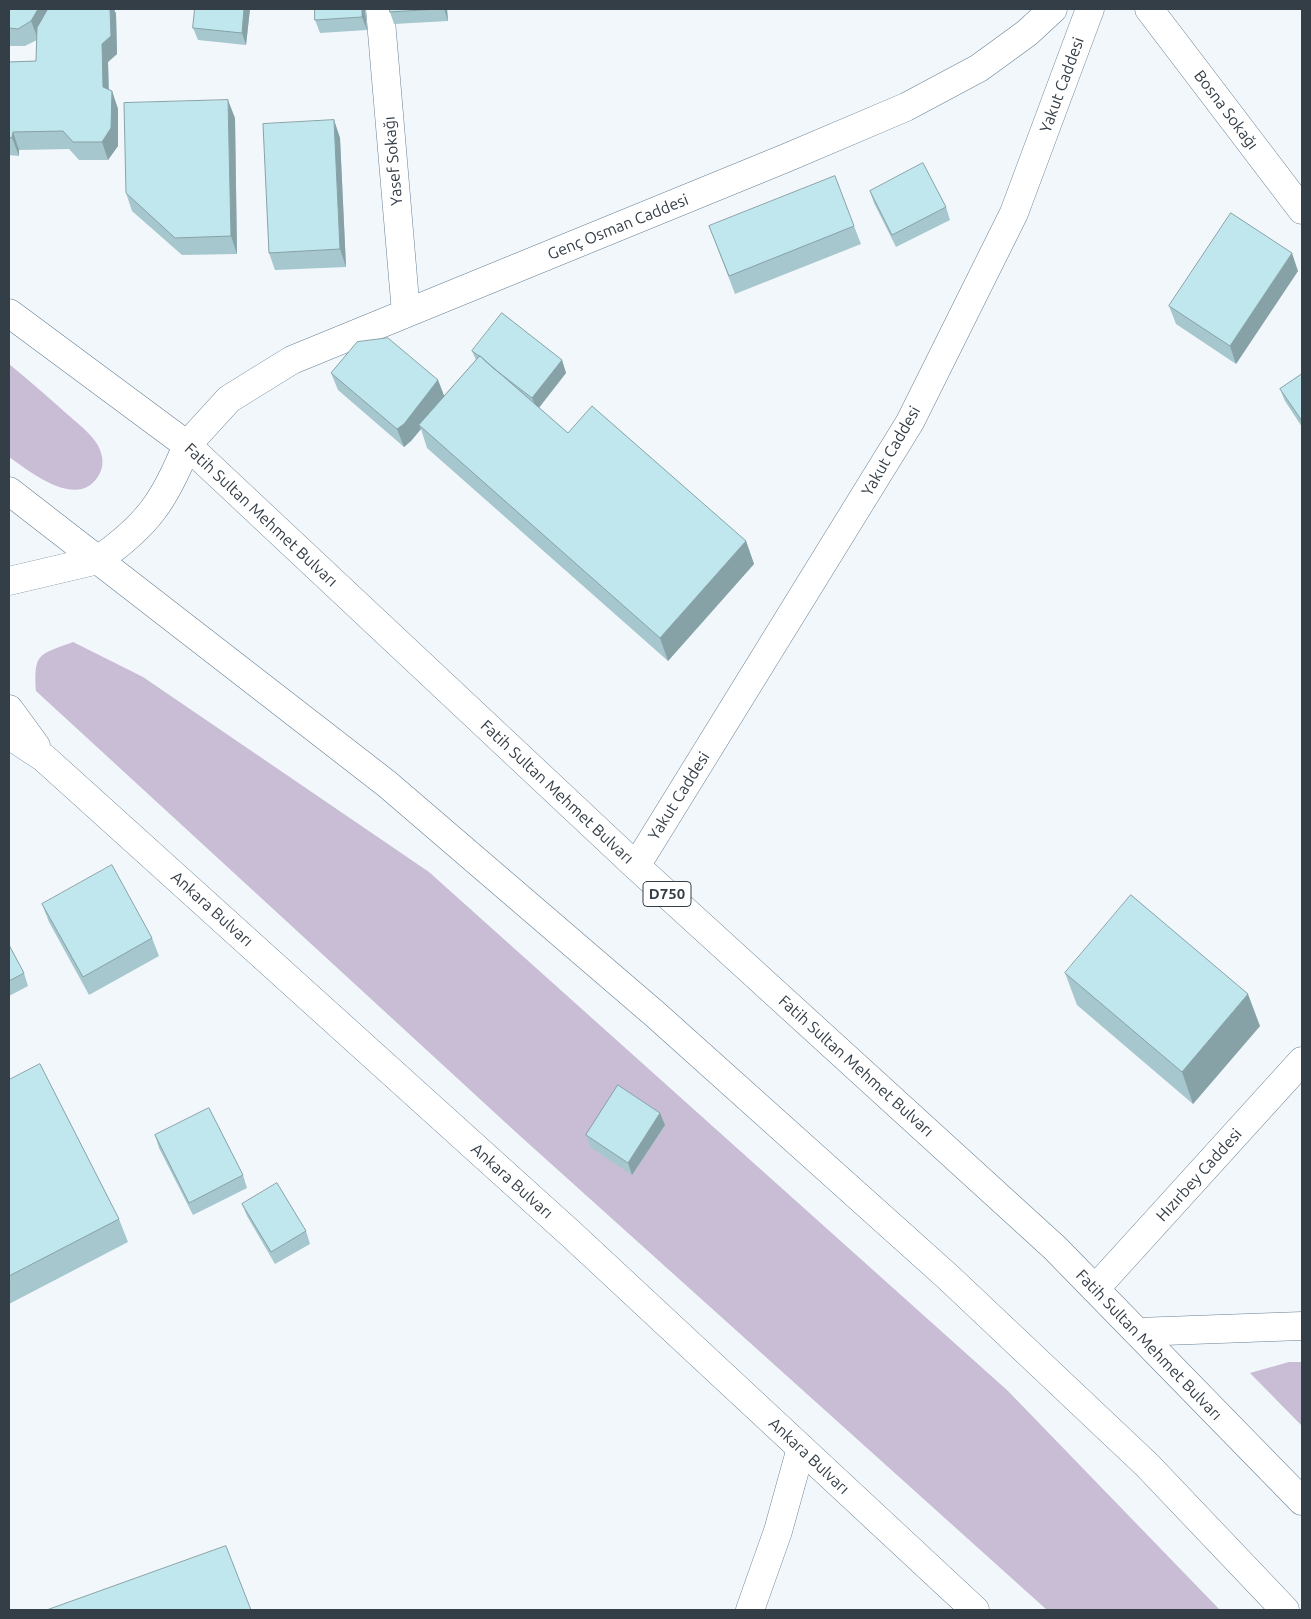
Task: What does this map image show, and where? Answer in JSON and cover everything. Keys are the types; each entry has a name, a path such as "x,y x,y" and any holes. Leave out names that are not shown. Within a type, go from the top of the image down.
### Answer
{"main road":[{"name":"Yasef Sokağı","path":"380,9 406,313"},
{"name":"Genç Osman Caddesi","path":"187,445 229,399 292,360 906,107 979,68 1027,33 1053,9"},
{"name":"Yakut Caddesi","path":"636,866 910,422 1014,214 1090,9"},
{"name":"Bosna Sokağı","path":"1149,9 1302,210"},
{"name":"Fatih Sultan Mehmet Bulvarı","path":"9,313 187,445 636,866 1055,1248 1302,1501"},
{"path":"9,580 98,560 140,528 155,510 174,478 187,445"},
{"path":"9,490 387,784 656,1015 948,1277 1119,1438 1285,1610"},
{"name":"Ankara Bulvarı","path":"9,708 44,758"},
{"name":"Ankara Bulvarı","path":"9,735 44,758 564,1227 975,1610"},
{"name":"Hızırbey Caddesi","path":"1095,1289 1302,1061"},
{"path":"1137,1332 1302,1326"},
{"path":"750,1610 778,1531 801,1448"}],"shaded area":[{"path":"9,364 82,427 95,441 101,452 102,465 100,473 91,484 81,489 68,489 56,486 30,472 9,457"},
{"path":"73,642 143,677 429,872 1008,1391 1220,1610 1047,1610 519,1135 36,691 36,669 41,657 45,653"},
{"path":"1289,1362 1302,1362 1302,1426 1250,1373"}],"building":[{"path":"9,9 38,9 31,21 18,29 9,28"},
{"path":"48,9 110,9 111,36 102,44 103,87 112,91 111,128 102,142 73,142 63,131 13,132 12,138 9,137 9,62 36,61 37,28"},
{"path":"195,9 244,9 242,33 193,28"},
{"path":"315,9 362,9 362,17 315,20"},
{"path":"390,9 438,9 390,12"},
{"path":"228,100 231,236 175,238 126,193 124,103"},
{"path":"334,120 340,249 269,253 263,124"},
{"path":"923,163 946,207 892,235 870,191"},
{"path":"835,176 854,226 729,276 709,226"},
{"path":"1231,213 1292,253 1230,346 1169,306"},
{"path":"502,313 562,360 532,398 472,351"},
{"path":"388,338 438,380 404,424 397,429 331,373 357,342"},
{"path":"480,356 568,433 592,406 746,541 660,638 419,425"},
{"path":"1302,374 1302,421 1280,389"},
{"path":"112,865 152,938 83,977 42,904"},
{"path":"1131,895 1248,994 1182,1072 1065,973"},
{"path":"9,945 24,973 9,981"},
{"path":"40,1064 119,1219 9,1276 9,1080"},
{"path":"618,1085 660,1113 628,1163 586,1135"},
{"path":"209,1108 243,1175 189,1203 155,1135"},
{"path":"277,1183 306,1231 271,1252 242,1204"},
{"path":"226,1546 251,1610 47,1610"}]}
